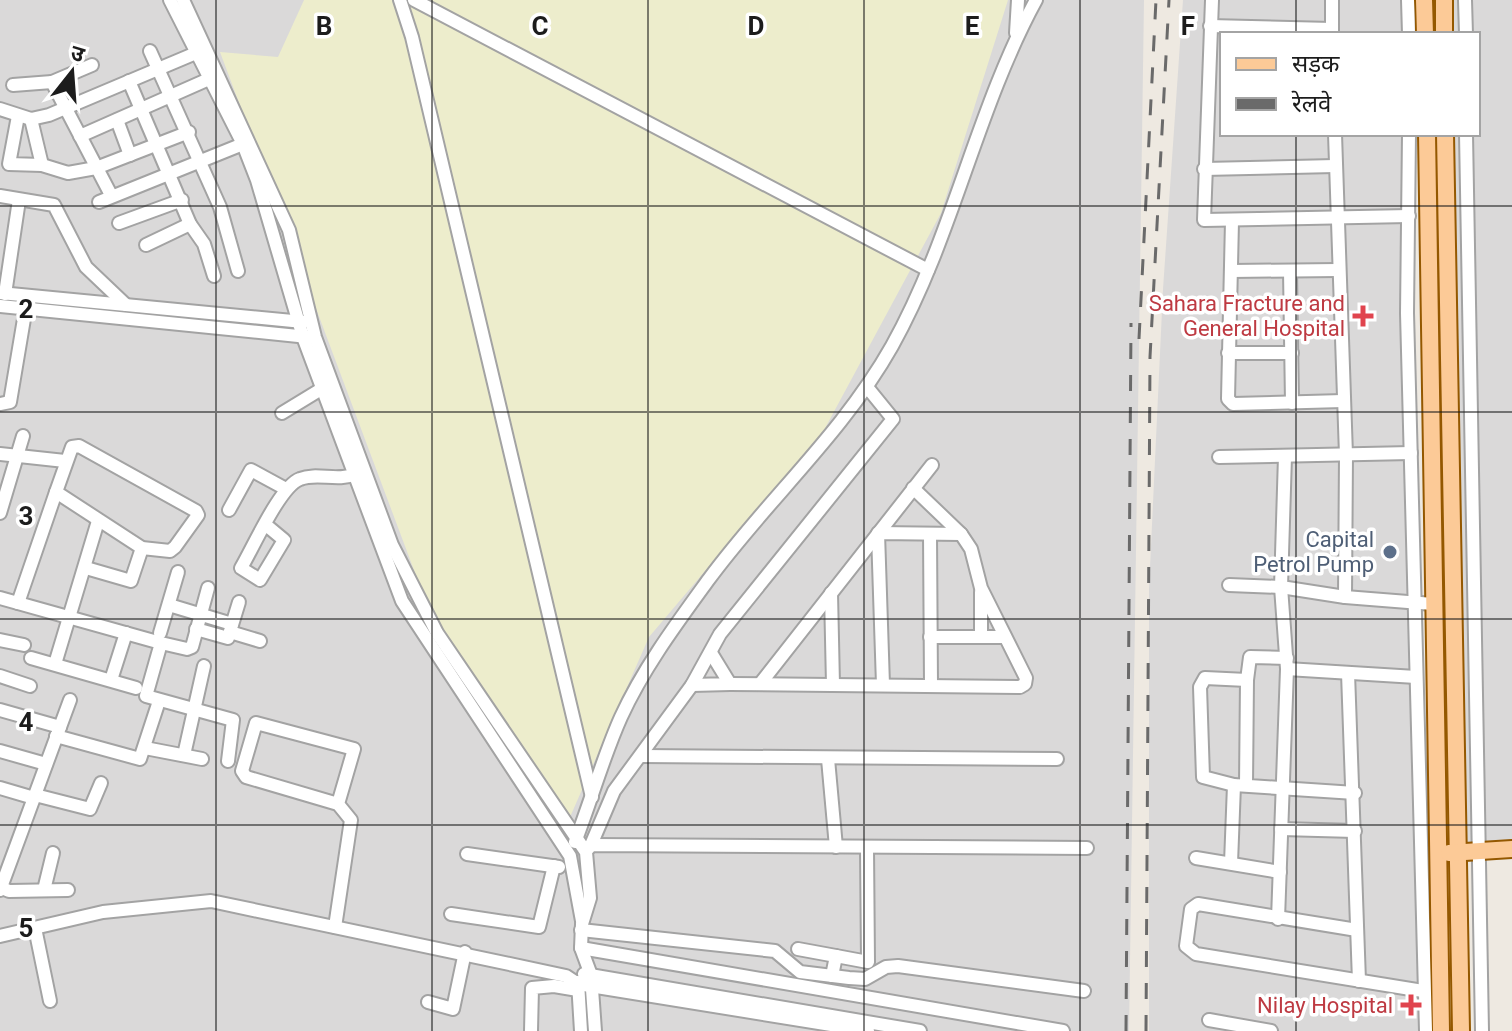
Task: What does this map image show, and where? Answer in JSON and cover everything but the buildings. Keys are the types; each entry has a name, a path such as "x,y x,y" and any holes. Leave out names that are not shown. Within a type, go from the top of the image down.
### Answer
{"main road":[{"path":"1424,0 1425,32"},
{"path":"1444,0 1444,32"},
{"path":"1427,136 1433,604 1430,846 1441,1031"},
{"path":"1445,136 1461,1031"},
{"path":"1430,846 1457,853 1512,849"}],"street":[{"path":"170,0 209,79 243,138"},
{"path":"183,0 243,138 305,322 323,388 402,601 572,863"},
{"path":"400,0 412,37 592,797"},
{"path":"414,0 928,270"},
{"path":"1016,37 1018,0"},
{"path":"581,1031 575,982 582,953 582,927 575,898 572,863 577,836 620,719 644,672 710,577 828,439 867,387 892,345 928,270 1016,37 1036,0"},
{"path":"1212,0 1204,220 1409,216"},
{"path":"1210,26 1261,31 1332,32 1332,0"},
{"path":"1408,0 1409,32"},
{"path":"1465,0 1466,32"},
{"path":"150,51 189,132 220,207 238,271"},
{"path":"0,109 25,118 65,107 196,53"},
{"path":"13,85 52,82 92,65"},
{"path":"80,136 209,79"},
{"path":"129,81 190,224 204,244 214,276"},
{"path":"52,82 96,168 105,198 200,160 243,138"},
{"path":"25,118 9,164 42,165 68,173 96,168 189,132"},
{"path":"25,118 42,165"},
{"path":"1207,119 1220,120"},
{"path":"117,120 130,155"},
{"path":"1335,136 1346,455 1345,597"},
{"path":"1409,136 1407,313 1416,677 1430,846 1423,991 1426,1031"},
{"path":"1466,136 1482,1031"},
{"path":"1204,169 1335,166"},
{"path":"0,196 54,205 86,267 126,305"},
{"path":"19,200 2,298 309,337"},
{"path":"119,223 182,200"},
{"path":"158,209 168,234"},
{"path":"1232,221 1228,399 1233,404 1343,401"},
{"path":"146,245 190,224"},
{"path":"1231,271 1338,270"},
{"path":"1290,271 1292,403"},
{"path":"27,303 126,305 305,322"},
{"path":"0,404 10,402 27,303"},
{"path":"309,337 392,545 431,622 588,849 590,898 582,927"},
{"path":"1228,353 1292,353"},
{"path":"0,359 16,362"},
{"path":"467,854 554,866 572,863 588,849 614,791 692,685 720,634 893,419 867,387"},
{"path":"282,413 323,388"},
{"path":"1,506 23,436"},
{"path":"18,603 65,461 72,447 79,446 196,511 198,515 170,551 142,548 56,492"},
{"path":"1219,457 1411,453"},
{"path":"0,454 65,461"},
{"path":"1278,919 1287,664 1281,587 1285,456"},
{"path":"760,684 932,465"},
{"path":"229,510 249,471 286,489"},
{"path":"266,525 286,489 302,477 346,478 356,474"},
{"path":"692,685 1023,685 1026,678 981,588 971,549 961,534 913,488"},
{"path":"55,664 98,521"},
{"path":"878,533 961,534"},
{"path":"878,533 883,685"},
{"path":"930,534 931,685"},
{"path":"86,568 131,581 142,548"},
{"path":"178,572 146,694 159,701 235,721 228,761"},
{"path":"1229,585 1281,587 1345,597 1433,604"},
{"path":"0,598 126,633 161,638 190,649 208,588"},
{"path":"981,588 981,637"},
{"path":"831,593 833,685"},
{"path":"196,629 226,638 239,602"},
{"path":"169,605 201,614 260,641"},
{"path":"111,680 126,633"},
{"path":"930,637 1005,637"},
{"path":"0,640 24,645"},
{"path":"711,653 730,684"},
{"path":"1231,863 1250,657 1348,673 1416,677"},
{"path":"31,658 136,688"},
{"path":"184,755 204,666"},
{"path":"1348,673 1355,793 1359,981"},
{"path":"0,676 30,686"},
{"path":"1247,680 1205,678 1200,687 1203,777 1240,785 1355,793"},
{"path":"68,890 1,889 70,700"},
{"path":"0,710 138,759 145,748 159,701"},
{"path":"336,922 344,889 351,820 338,804 246,777 242,771 256,723 354,749 338,804"},
{"path":"145,748 202,759"},
{"path":"0,751 46,764"},
{"path":"642,756 1057,759"},
{"path":"828,759 836,847"},
{"path":"0,788 90,809 101,783"},
{"path":"1281,829 1355,831"},
{"path":"798,949 868,962 867,848"},
{"path":"588,849 1087,848"},
{"path":"0,850 14,854"},
{"path":"44,890 53,853"},
{"path":"1196,858 1280,872"},
{"path":"451,914 539,927 554,866"},
{"path":"0,936 103,912 211,901 336,922 575,982 920,1031"},
{"path":"1357,930 1198,904 1191,909 1186,946 1196,954 1423,991"},
{"path":"582,927 775,951 800,972 829,976 865,979 886,967 898,966 1084,991"},
{"path":"35,928 50,1001"},
{"path":"428,1002 453,1009 465,952"},
{"path":"582,953 1063,1031"},
{"path":"824,990 836,956"},
{"path":"531,1031 530,990 575,982"},
{"path":"575,982 595,1031"},
{"path":"725,1004 868,1031"},
{"path":"1209,1020 1271,1031"}],"shaded area":[{"path":"0,0 1144,0 1129,1031 0,1031"},
{"path":"1183,0 1408,0 1408,32 1220,32 1220,136 1409,136 1423,1031 1149,1031 1149,589 1163,289"},
{"path":"1447,0 1512,0 1512,848 1462,853 1449,136 1480,136 1480,32 1447,32"}],"green space":[{"path":"304,0 1008,0 941,213 823,432 649,637 563,833 448,661 220,52 278,57"}],"railway":[{"path":"1139,339 1156,0"},
{"path":"1146,1031 1150,357 1169,0"},
{"path":"1126,1031 1131,323"}],"place":[{"name":"Sahara Fracture and General Hospital","path":"1363,316"},
{"name":"Capital Petrol Pump","path":"1390,552"},
{"name":"Nilay Hospital","path":"1411,1005"}]}
